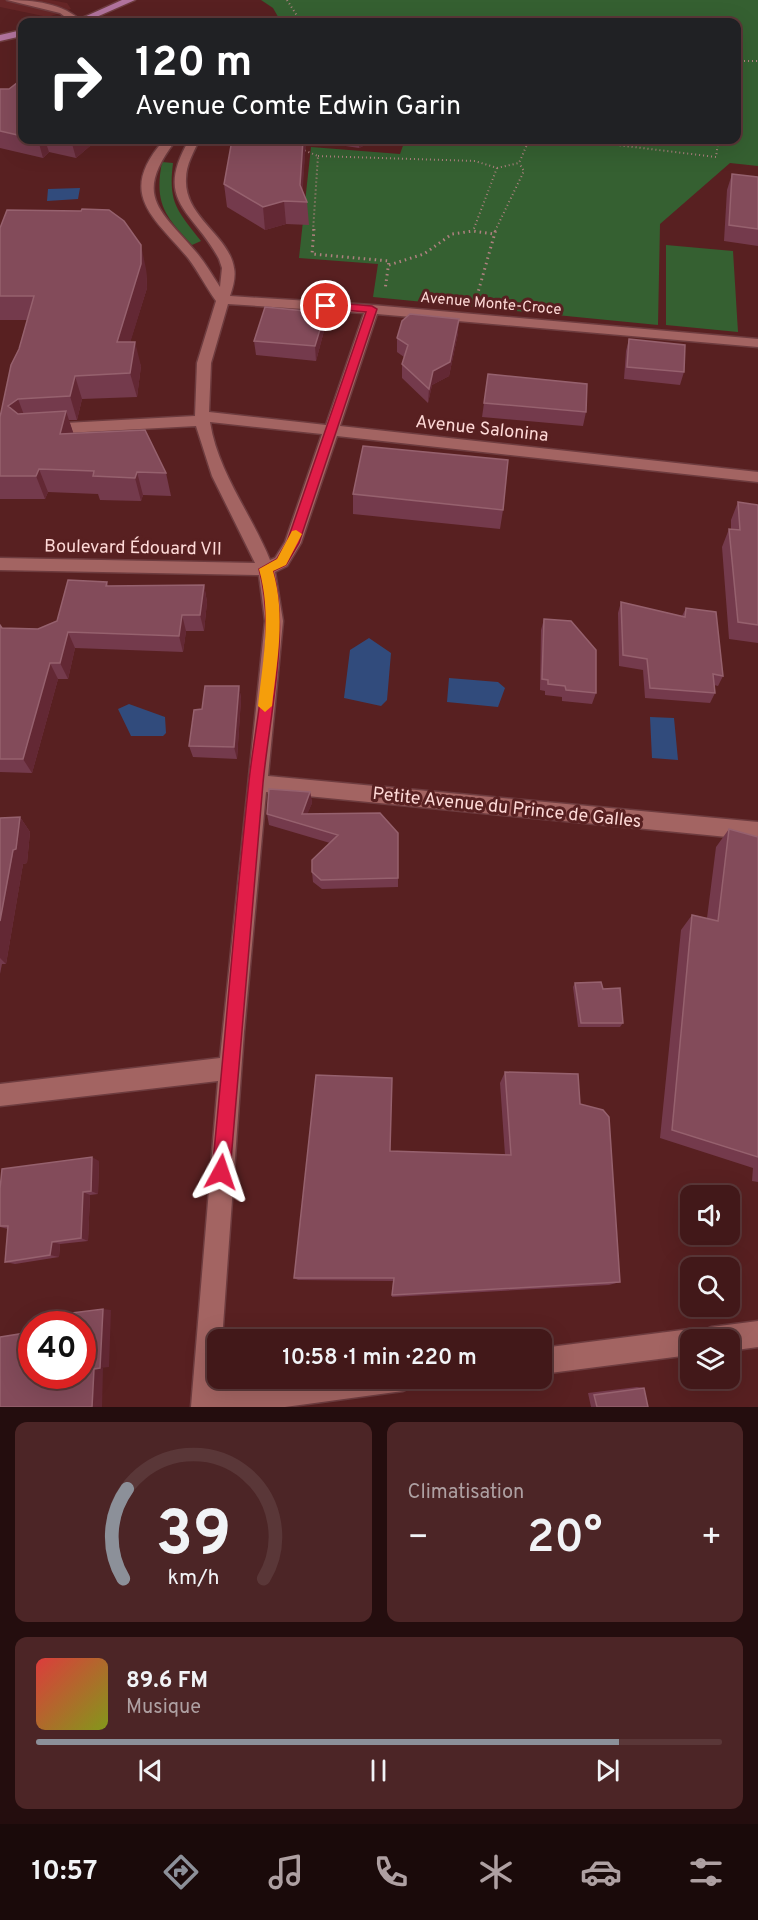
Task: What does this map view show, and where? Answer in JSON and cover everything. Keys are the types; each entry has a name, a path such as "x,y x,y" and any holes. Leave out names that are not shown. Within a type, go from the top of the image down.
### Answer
{"main road":[{"path":"87,18 130,0"},
{"path":"0,38 18,34"}],"street":[{"path":"12,0 63,11 73,18"},
{"path":"167,144 155,158 150,173 148,186 152,210 159,221 191,254 221,299"},
{"path":"192,144 183,162 178,182 182,197 190,213 223,254 228,270 204,367 203,418 213,457 266,569 273,593 274,621 256,783 230,1068 205,1404 322,1389"},
{"name":"Avenue Monte-Croce","path":"221,299 372,309 758,343"},
{"path":"266,569 281,562 293,543 372,309"},
{"name":"Avenue Salonina","path":"27,430 203,418 758,477"},
{"name":"Boulevard Édouard VII","path":"0,564 266,569"},
{"name":"Petite Avenue du Prince de Galles","path":"256,783 758,831"},
{"path":"0,1095 230,1068"},
{"path":"740,1336 758,1334"},
{"path":"552,1360 680,1343"}],"path":[{"path":"287,0 298,18"},
{"path":"741,61 758,61"},
{"path":"519,163 527,144"},
{"path":"609,144 716,157 718,144"},
{"path":"301,148 318,156 475,160 497,168 519,163"},
{"path":"318,156 312,254 389,261 385,290 395,291"},
{"path":"476,298 483,265 494,234 524,171 519,163"},
{"path":"473,231 497,168"},
{"path":"388,265 424,254 452,234 473,231 494,234"},
{"path":"468,298 487,299"}],"shaded area":[{"path":"0,0 50,0 67,3 71,9 48,17 0,7"}],"green space":[{"path":"261,0 758,0 758,166 730,163 660,224 658,325 373,297 378,264 299,258 311,147 400,154 404,144 741,144 741,18 279,18 273,8"},
{"path":"162,162 173,163 173,197 180,213 201,241 192,245 175,226 164,208 160,189"},
{"path":"666,245 733,251 738,332 666,325"}],"water":[{"path":"80,188 78,199 47,201 48,189"},
{"path":"369,638 391,653 387,700 381,706 344,698 350,650"},
{"path":"449,678 498,682 505,688 498,707 447,702"},
{"path":"129,704 165,717 166,733 163,736 131,736 118,709"},
{"path":"650,717 674,718 678,760 652,758"}],"building":[{"path":"18,82 18,135 0,131 0,89 9,89"},
{"path":"231,144 303,144 300,185 307,202 284,201 263,207 224,184"},
{"path":"732,174 758,177 758,229 729,225"},
{"path":"82,209 109,210 124,221 141,245 141,264 117,342 135,342 130,373 75,376 70,396 18,399 8,406 18,414 66,411 60,434 145,430 166,473 137,472 135,478 93,476 94,471 39,469 36,476 0,476 0,417 11,365 19,349 34,296 0,296 0,228 7,210 81,211"},
{"path":"265,307 325,313 315,346 254,341"},
{"path":"410,314 459,319 450,362 433,371 429,389 402,364 408,345 397,338 402,321"},
{"path":"629,339 685,345 684,372 627,367"},
{"path":"488,374 587,384 586,412 484,403"},
{"path":"363,446 508,460 503,510 353,494"},
{"path":"738,502 758,505 758,625 738,622 729,529 740,530"},
{"path":"68,580 107,582 106,586 204,585 200,615 182,615 179,636 68,632 60,663 50,663 23,759 0,759 0,625 2,628 38,629 57,621"},
{"path":"621,602 685,617 686,608 716,612 723,676 713,674 715,693 650,688 647,659 623,655"},
{"path":"544,619 571,621 596,650 596,693 566,690 565,686 548,684 548,680 542,679"},
{"path":"205,686 239,686 234,747 189,746 194,710 202,709"},
{"path":"269,789 310,792 302,814 380,813 398,833 398,878 321,880 312,872 312,860 338,835 267,814"},
{"path":"20,817 16,849 13,850 0,921 0,818"},
{"path":"729,829 758,837 758,1157 672,1130 692,915 718,921"},
{"path":"601,982 603,989 620,988 623,1023 581,1023 575,983"},
{"path":"505,1072 578,1074 580,1104 603,1110 609,1117 620,1282 392,1295 394,1278 294,1278 316,1075 392,1078 390,1151 511,1155"},
{"path":"92,1157 91,1191 83,1192 81,1238 52,1242 50,1255 5,1262 8,1226 0,1226 2,1169"},
{"path":"103,1309 100,1368 96,1369 96,1311 87,1311"},
{"path":"18,1334 18,1389 93,1389 92,1407 0,1407 0,1337"},
{"path":"644,1388 648,1407 597,1407 594,1395"}],"slow traffic":[{"path":"265,706 274,621 273,593 266,569 281,562 296,534"}],"route":[{"path":"221,1172 256,783 274,621 273,593 266,569 281,562 293,543 372,309 326,306"}]}
